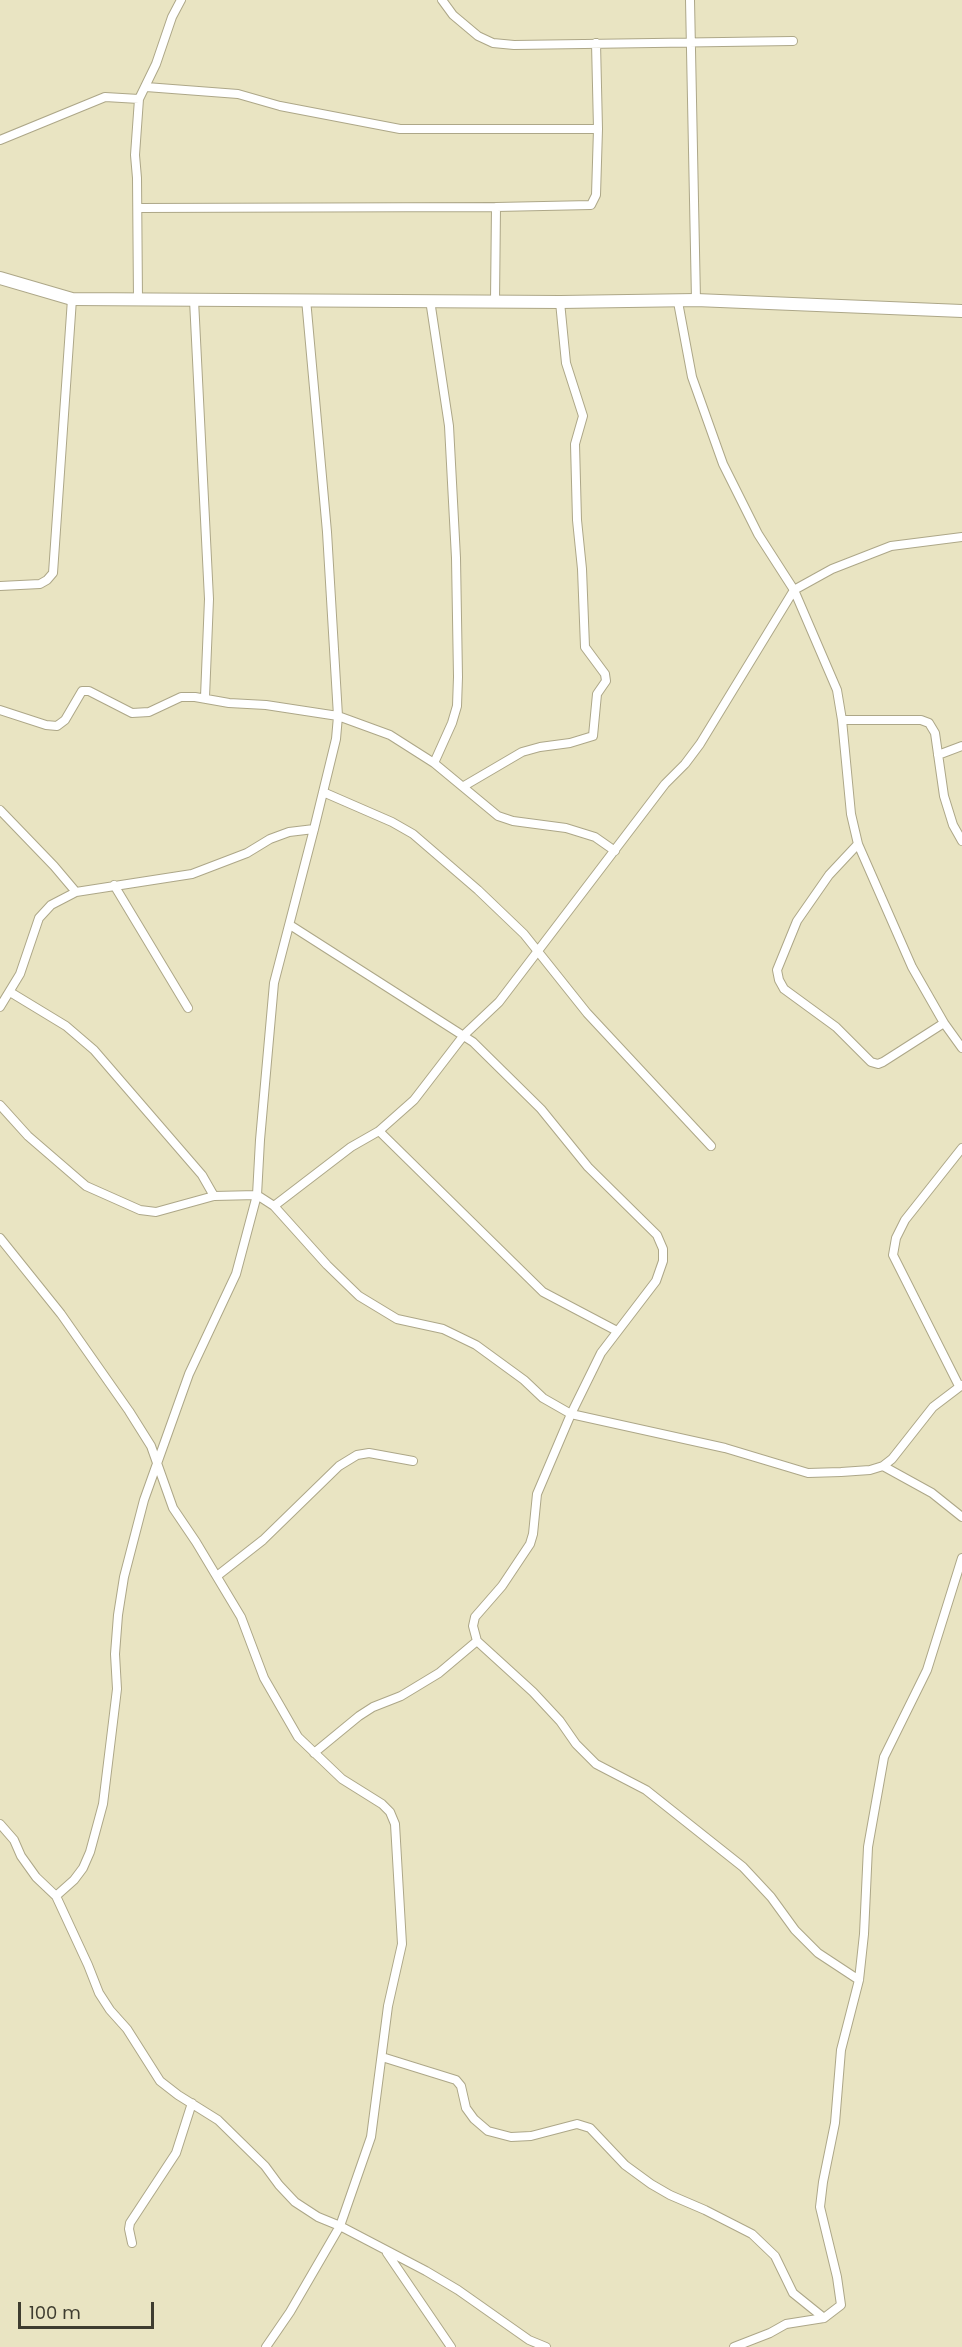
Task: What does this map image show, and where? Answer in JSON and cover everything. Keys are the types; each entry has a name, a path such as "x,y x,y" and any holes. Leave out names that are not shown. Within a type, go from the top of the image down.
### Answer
{"street":[{"path":"138,300 138,208 135,155 139,99 156,64 172,16 181,0"},
{"path":"442,0 453,15 478,36 494,43 514,45 690,44 793,41"},
{"path":"690,0 696,300"},
{"path":"138,208 591,205 596,195 597,43"},
{"path":"146,87 238,94 280,106 400,129 598,129"},
{"path":"0,140 105,97 139,99"},
{"path":"495,301 496,207"},
{"path":"0,278 72,299 560,302 696,300 962,310"},
{"path":"0,586 40,584 52,573 72,299"},
{"path":"56,1896 74,1880 83,1868 90,1852 103,1804 117,1689 115,1654 118,1615 134,1534 157,1459 189,1374 236,1274 257,1195 274,983 336,739 338,716 327,532 306,299"},
{"path":"194,300 209,599 205,698"},
{"path":"430,300 449,426 456,558 458,677 454,715 434,763"},
{"path":"464,786 522,752 593,736 597,694 606,681 605,674 585,647 575,444 583,416 566,363 560,302"},
{"path":"678,302 692,377 723,464 758,534 794,590 837,690 851,814 858,844 912,967 944,1023 962,1048"},
{"path":"274,1206 343,1153 379,1131 414,1100 464,1035 499,1002 665,784 685,764 700,744 794,590 832,569 891,546 962,537"},
{"path":"0,710 46,725 57,726 65,720 82,691 89,691 132,713 149,712 181,697 266,705 338,716 390,735 434,763 498,816 513,821 566,828 595,837 615,851"},
{"path":"842,720 921,720 929,723 935,733 944,796 953,825 962,841"},
{"path":"938,755 962,746"},
{"path":"323,792 392,822 426,843 478,890 524,934 587,1013 711,1146"},
{"path":"0,810 76,892"},
{"path":"0,1007 20,974 39,918 51,905 76,892 192,874 247,853 270,839 289,832 314,829"},
{"path":"858,844 829,875 797,921 777,969 778,980 784,989 836,1027 872,1062 878,1064 944,1023"},
{"path":"114,885 188,1008"},
{"path":"290,925 464,1035 541,1109 588,1167 657,1235 663,1249 663,1261 656,1281 601,1353 571,1414 537,1494 530,1544 502,1586 475,1617 473,1626 477,1641 533,1692 560,1721 576,1744 596,1764 646,1790 743,1867 771,1897 795,1930 818,1953 859,1980"},
{"path":"10,992 66,1026 94,1050 202,1175 214,1196"},
{"path":"0,1106 28,1136 86,1186 140,1210 156,1212 214,1196 257,1195 274,1206 327,1265 359,1296 397,1319 443,1329 476,1345 524,1380 543,1398 571,1414 725,1448 808,1473 870,1470 883,1466 892,1459 933,1407 960,1386 893,1255 896,1238 905,1220 962,1148"},
{"path":"379,1131 543,1292 617,1331"},
{"path":"0,1238 61,1314 129,1411 157,1459 173,1508 241,1617 264,1678 298,1737 342,1779 382,1804 390,1812 395,1824 402,1944 388,2006 371,2137 340,2226 290,2312 266,2347"},
{"path":"217,1576 263,1540 339,1466 357,1455 369,1453 413,1461"},
{"path":"883,1466 932,1493 962,1517"},
{"path":"734,2347 771,2333 786,2324 824,2318 841,2305 837,2277 820,2207 835,2123 841,2050 859,1980 864,1934 868,1847 884,1757 927,1670 962,1558"},
{"path":"314,1753 373,1707 401,1696 439,1673 477,1641"},
{"path":"0,1824 14,1840 21,1856 36,1877 56,1896 99,1994 127,2029 160,2081 218,2120 247,2146 295,2202 318,2217 340,2226 458,2290 529,2340 546,2347"},
{"path":"382,2057 456,2080 461,2086 466,2108 474,2119 488,2131 511,2137 531,2136 577,2124 590,2128 625,2165 651,2184 752,2234 775,2256 793,2293 824,2318"},
{"path":"132,2242 130,2223 176,2153 192,2103"},
{"path":"386,2251 451,2347"}]}
